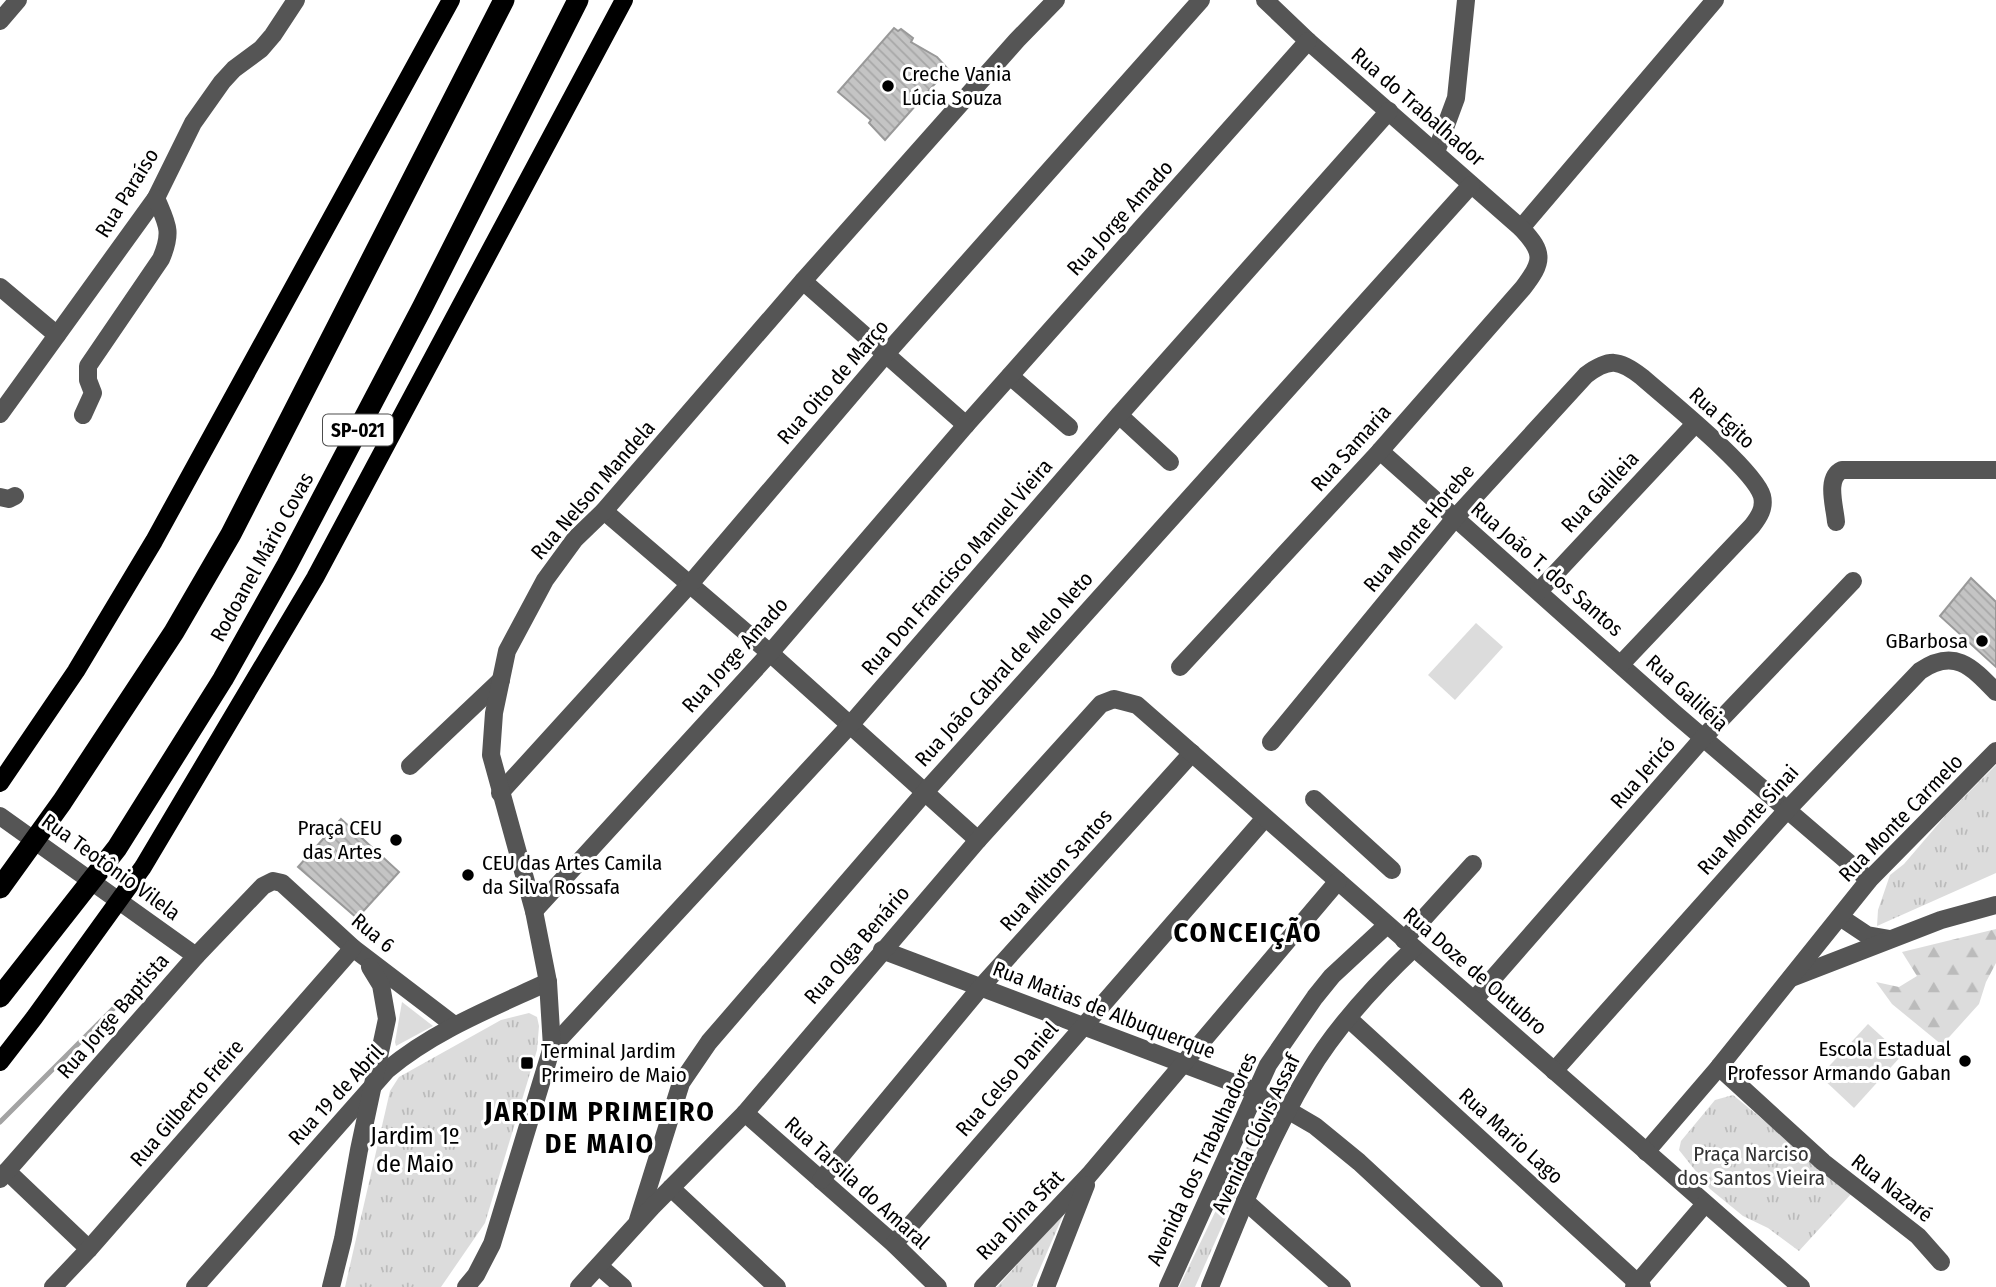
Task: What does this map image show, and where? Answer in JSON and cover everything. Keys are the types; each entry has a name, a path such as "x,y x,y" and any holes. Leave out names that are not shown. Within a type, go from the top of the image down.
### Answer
{"highway":[{"name":"Rodoanel Mário Covas","path":"0,888 62,802 174,632 231,534 504,0"},
{"name":"Rodoanel Mário Covas","path":"0,997 117,848 223,679 287,565 416,320 578,0"}],"main road":[{"path":"0,783 76,671 154,541 451,0"},
{"path":"0,1062 143,867 315,578 624,0"}],"street":[{"path":"0,21 18,0"},
{"name":"Rua Paraíso","path":"0,414 156,198 193,123 222,82 234,69 261,49 296,0"},
{"name":"Rua Nelson Mandela","path":"466,1287 476,1275 492,1244 552,1047 548,982 534,911 491,755 494,713 507,651 545,580 575,539 604,511 803,281 1017,40 1056,0"},
{"name":"Rua Oito de Março","path":"500,793 690,583 886,355 1201,0"},
{"name":"Rua do Trabalhador","path":"1265,0 1521,228 1538,250"},
{"path":"1436,152 1455,98 1466,0"},
{"path":"1521,228 1715,0"},
{"name":"Rua Jorge Amado","path":"534,911 770,653 966,425 1308,41"},
{"name":"Rua Don Francisco Manuel Vieira","path":"552,1047 851,724 1119,415 1389,111"},
{"name":"Rua João Cabral de Melo Neto","path":"636,1224 681,1083 709,1042 925,792 1471,185"},
{"path":"83,415 93,393 88,380 88,366 161,259 168,242 167,225 156,198"},
{"name":"Rua Samaria","path":"1181,667 1380,451 1523,288 1538,268 1538,250"},
{"path":"803,281 966,425"},
{"path":"0,287 57,335"},
{"name":"Rua Egito","path":"1616,362 1629,367 1642,377 1751,476 1763,500 1761,515 1752,526"},
{"name":"Rua Monte Horebe","path":"1271,742 1455,519 1586,375 1600,365 1616,362"},
{"path":"1010,376 1069,427"},
{"path":"1119,415 1170,462"},
{"name":"Rua Galileia","path":"1539,591 1695,424"},
{"name":"Rua João T. dos Santos","path":"1380,451 1620,664"},
{"path":"1836,522 1832,481 1838,471 1996,470"},
{"path":"604,511 851,724 978,839"},
{"name":"Rua Galiléia","path":"1752,526 1620,664 1868,880"},
{"name":"Rua Jericó","path":"1474,1000 1703,738 1853,581"},
{"name":"Rua Monte Sinai","path":"1554,1071 1787,810 1906,683 1934,661 1951,659 1979,675 1996,692"},
{"path":"410,765 501,680"},
{"name":"Rua Doze de Outubro","path":"1114,699 1137,705 1801,1287"},
{"name":"Rua Olga Benário","path":"579,1287 636,1224 745,1113 978,839 1101,704 1114,699"},
{"name":"Rua Monte Carmelo","path":"1646,1152 1719,1067 1868,880 1996,751"},
{"name":"Rua Milton Santos","path":"821,1180 981,987 1192,753"},
{"path":"1314,799 1392,870"},
{"name":"Rua Teotônio Vilela","path":"0,816 196,956"},
{"name":"Rua Celso Daniel","path":"894,1244 1265,818"},
{"name":"Avenida Clóvis Assaf","path":"1210,1287 1245,1201 1288,1110 1320,1055 1473,864"},
{"name":"Rua 6","path":"263,886 273,881 282,883 359,953 454,1025"},
{"name":"Rua Dina Sfat","path":"983,1287 1089,1175 1338,881"},
{"name":"Rua Jorge Baptista","path":"3,1175 196,956 263,886"},
{"path":"1791,978 1941,920 1994,908"},
{"path":"1840,917 1867,935 1877,938 1891,939 1910,932"},
{"name":"Avenida dos Trabalhadores","path":"1168,1287 1268,1065 1315,997 1350,958 1387,925"},
{"name":"Rua Matias de Albuquerque","path":"882,950 1255,1091 1315,1126 1494,1287"},
{"path":"329,1283 343,1240 387,1019 381,985 359,953"},
{"name":"Rua Gilberto Freire","path":"53,1287 359,953"},
{"name":"Rua 19 de Abril","path":"195,1287 387,1070 412,1049 454,1025 548,982"},
{"name":"Rua Mario Lago","path":"1349,1019 1638,1285"},
{"name":"Rua Nazaré","path":"1719,1067 1823,1162 1918,1236 1941,1262"},
{"name":"Rua Tarsila do Amaral","path":"745,1113 894,1244 938,1287"},
{"path":"3,1175 89,1249"},
{"name":"Rua Dina Sfat","path":"1046,1287 1089,1175"},
{"path":"671,1188 777,1287"},
{"path":"1245,1201 1342,1287"},
{"path":"1638,1285 1705,1204"},
{"path":"599,1266 623,1287"}],"green space":[{"path":"1476,623 1503,647 1455,700 1428,675"},
{"path":"1996,765 1996,873 1877,926 1878,910 1890,875 1904,864 1946,815"},
{"path":"1996,929 1996,963 1979,1004 1942,1045 1892,1004 1876,982 1899,987 1917,976 1902,952"},
{"path":"402,1002 433,1026 396,1046 395,1042"},
{"path":"529,1013 537,1017 539,1026 537,1050 485,1223 441,1287 345,1287 390,1091 399,1077 501,1020"},
{"path":"1868,1024 1902,1055 1854,1108 1820,1076"},
{"name":"Praça Narciso dos Santos Vieira","path":"1733,1095 1852,1193 1799,1251 1768,1228 1743,1216 1710,1189 1679,1150 1681,1141 1715,1100"},
{"path":"1259,1121 1263,1134 1195,1287 1179,1287"},
{"path":"1064,1213 1032,1287 997,1287"}],"building":[{"name":"Creche Vania Lúcia Souza","path":"894,28 898,31 901,29 913,38 911,42 937,57 948,69 885,140 869,123 871,120 838,92"},
{"name":"GBarbosa","path":"1971,578 1996,602 1996,667 1940,616"},
{"path":"341,819 399,872 357,918 298,867"}],"waterway":[{"path":"0,1122 140,982"}],"place":[{"name":"Creche Vania Lúcia Souza","path":"888,86"},
{"name":"GBarbosa","path":"1982,641"},
{"name":"Praça CEU das Artes","path":"396,840"},
{"name":"CEU das Artes Camila da Silva Rossafa","path":"468,875"},
{"name":"Escola Estadual Professor Armando Gaban","path":"1965,1061"},
{"name":"Terminal Jardim Primeiro de Maio","path":"527,1063"}],"district":[{"name":"CONCEIÇÃO","path":"1248,932"},
{"name":"JARDIM PRIMEIRO DE MAIO","path":"600,1127"},
{"name":"Jardim 1º de Maio","path":"415,1150"}]}
